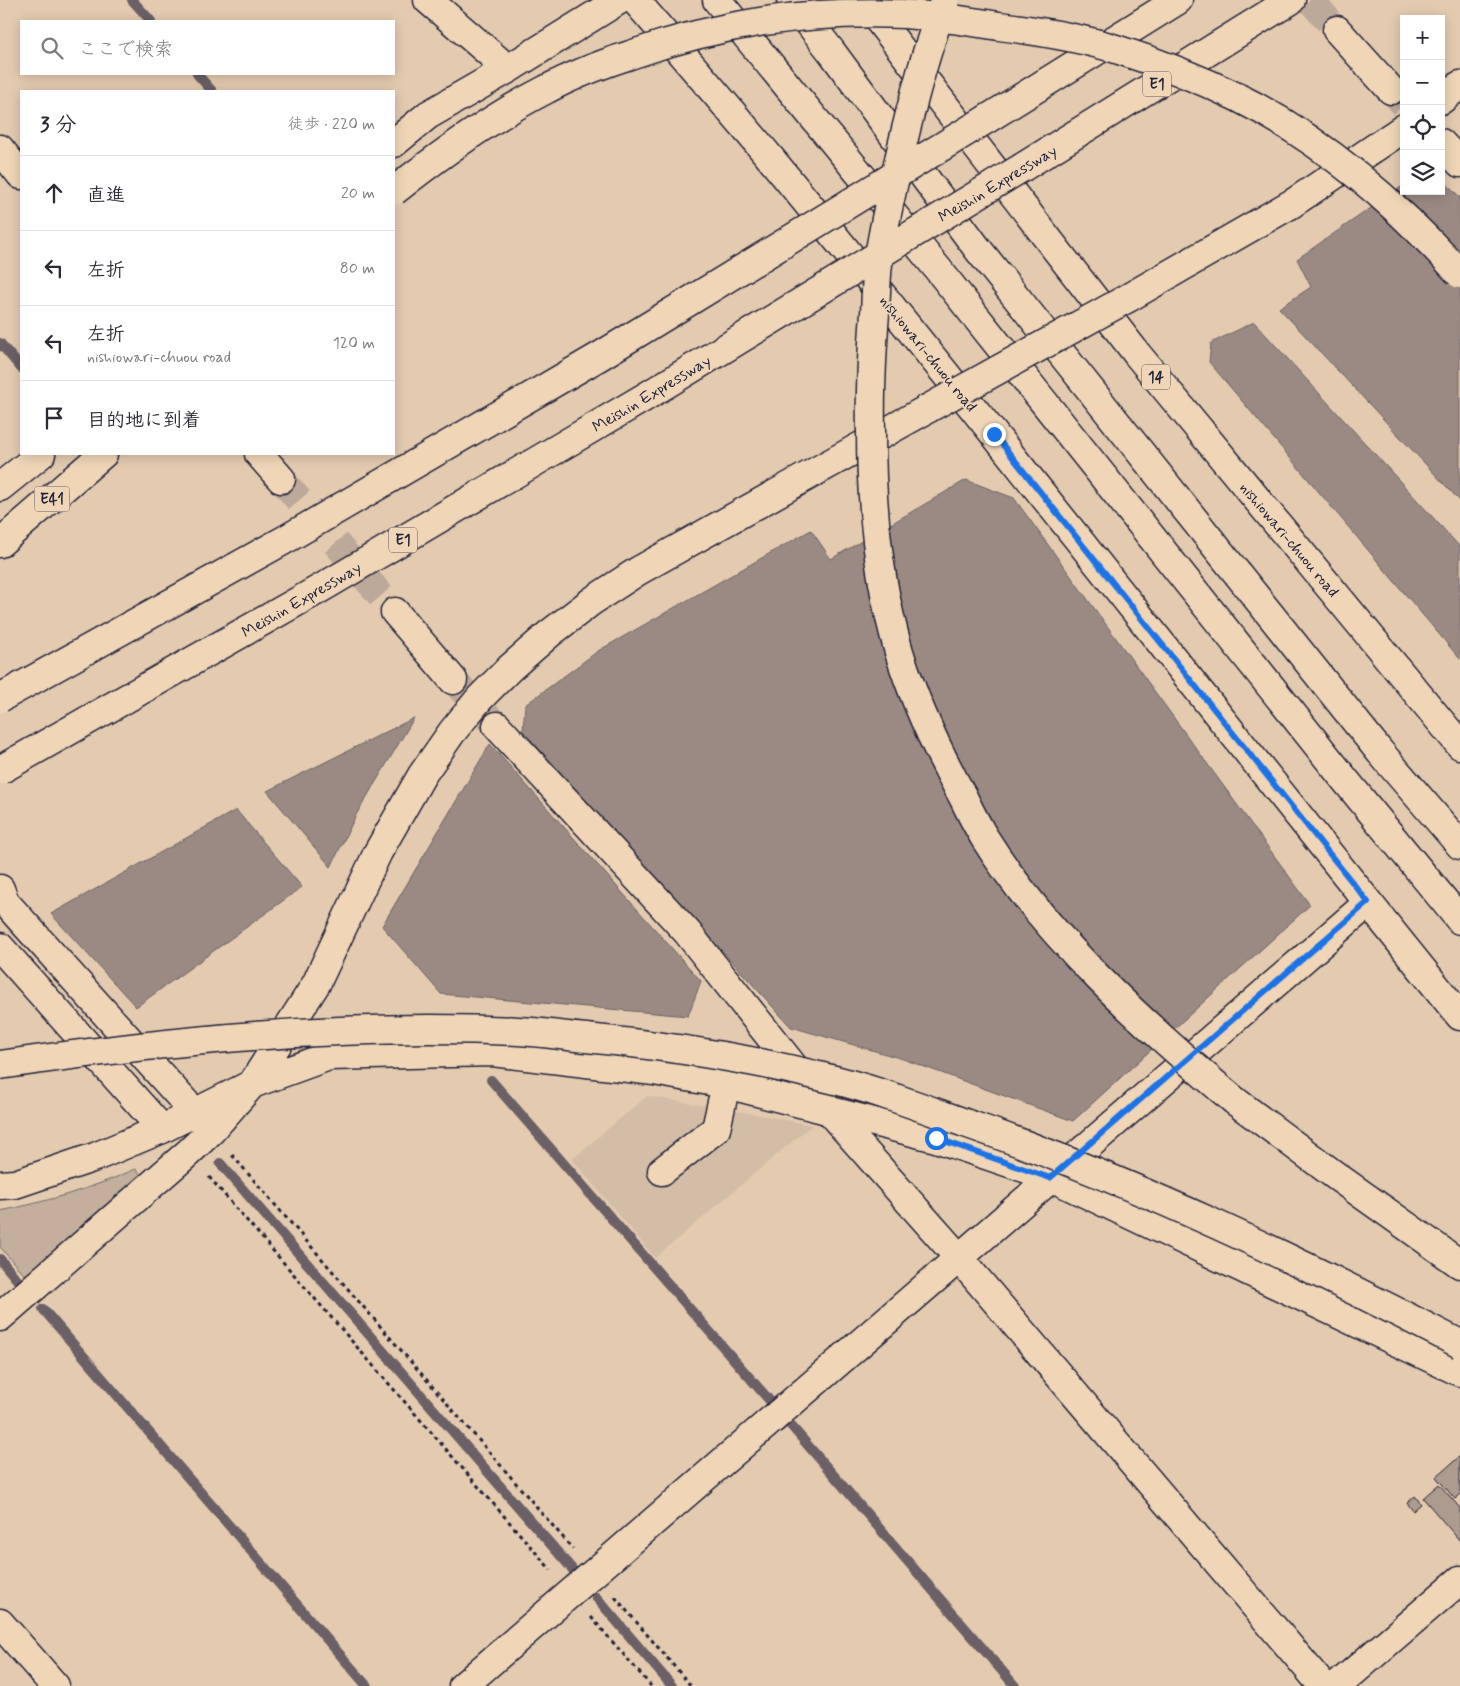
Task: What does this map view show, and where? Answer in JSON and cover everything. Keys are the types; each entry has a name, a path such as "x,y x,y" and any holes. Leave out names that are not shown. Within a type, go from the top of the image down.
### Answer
{"main road":[{"path":"428,0 508,69"},
{"path":"395,142 428,115 508,69 619,0"},
{"name":"nishiowari-chuou road","path":"636,0 770,158 976,411 1460,1016"},
{"path":"717,0 930,260 1339,773 1460,920"},
{"path":"791,0 983,256 1380,752 1460,845"},
{"name":"nishiowari-chuou road","path":"863,0 1137,354 1460,745"},
{"path":"945,0 934,29 911,107 892,189 878,265 870,400 871,471 875,528 885,592 899,651 922,715 984,837 1023,892 1067,944 1116,995 1176,1052 1235,1101 1460,1264"},
{"path":"0,698 288,538 600,356 1178,0"},
{"name":"Meishin Expressway","path":"0,770 323,587 645,397 1023,168 1291,0"},
{"path":"395,190 437,157 490,121 548,88 629,55 719,28 777,18 835,14 906,14 1047,33 1114,48 1178,71 1239,98 1290,128 1338,161 1428,238 1460,274"},
{"path":"1337,30 1391,90"},
{"path":"1445,97 1460,85"},
{"path":"252,1084 316,984 378,852 422,775 452,732 480,698 510,668 550,634 592,601 638,571 1128,298 1293,203 1400,131"},
{"path":"1445,147 1460,163"},
{"path":"0,149 20,174"},
{"path":"0,487 40,455"},
{"name":"E41","path":"0,543 102,455"},
{"path":"261,455 281,479"},
{"path":"395,612 453,680"},
{"path":"497,726 687,932 828,1110 959,1258 1323,1686"},
{"path":"0,889 5,902 202,1121"},
{"path":"463,1686 595,1574 1368,902"},
{"path":"0,947 162,1129"},
{"path":"0,1065 186,1042 295,1033 407,1030 519,1031 628,1042 728,1056 829,1078 1028,1144 1220,1226 1327,1276 1460,1344"},
{"path":"0,1185 15,1184 95,1157 162,1129 202,1121 252,1084 328,1056 492,1052 654,1071 726,1084 936,1138 1050,1178 1460,1372"},
{"path":"662,1171 716,1129 726,1084"},
{"path":"0,1317 188,1153 202,1121"},
{"path":"1336,1686 1460,1580"},
{"path":"0,1623 55,1686"}],"path":[{"path":"202,1121 691,1686"},
{"path":"188,1153 651,1686"}],"shaded area":[{"path":"1445,182 1460,197 1460,501 1279,308 1311,287 1297,259 1400,188 1400,195 1445,195"},
{"path":"1254,322 1460,547 1460,659 1209,362 1211,343"},
{"path":"966,480 1014,498 1310,905 1073,1121 903,1059 791,1027 523,731 525,705 598,651 811,530 831,559"},
{"path":"414,718 356,815 331,867 267,791"},
{"path":"490,744 701,981 688,1016 441,994 382,926"},
{"path":"236,810 302,887 136,1007 51,914"},
{"path":"647,1096 812,1125 655,1258 572,1159"},
{"path":"136,1169 142,1176 26,1277 0,1247 0,1211 69,1194"}],"building":[{"path":"1460,1456 1460,1495 1455,1499 1436,1477"},
{"path":"1439,1484 1460,1508 1460,1541 1423,1498"},
{"path":"1415,1496 1421,1504 1413,1511 1407,1503"}],"waterway":[{"path":"132,0 150,20"},
{"path":"198,75 211,90"},
{"path":"0,343 20,367"},
{"path":"491,1080 770,1401"},
{"path":"220,1163 573,1570"},
{"path":"0,1259 23,1287"},
{"path":"43,1309 367,1686"},
{"path":"780,1427 787,1421 1015,1686"},
{"path":"596,1597 672,1686"}],"tunnel":[{"path":"1310,0 1337,30"},
{"path":"1391,90 1400,100"},
{"path":"281,479 395,612"},
{"path":"453,680 497,726"}],"route":[{"path":"936,1138 1050,1178 1368,902 994,434"}]}
